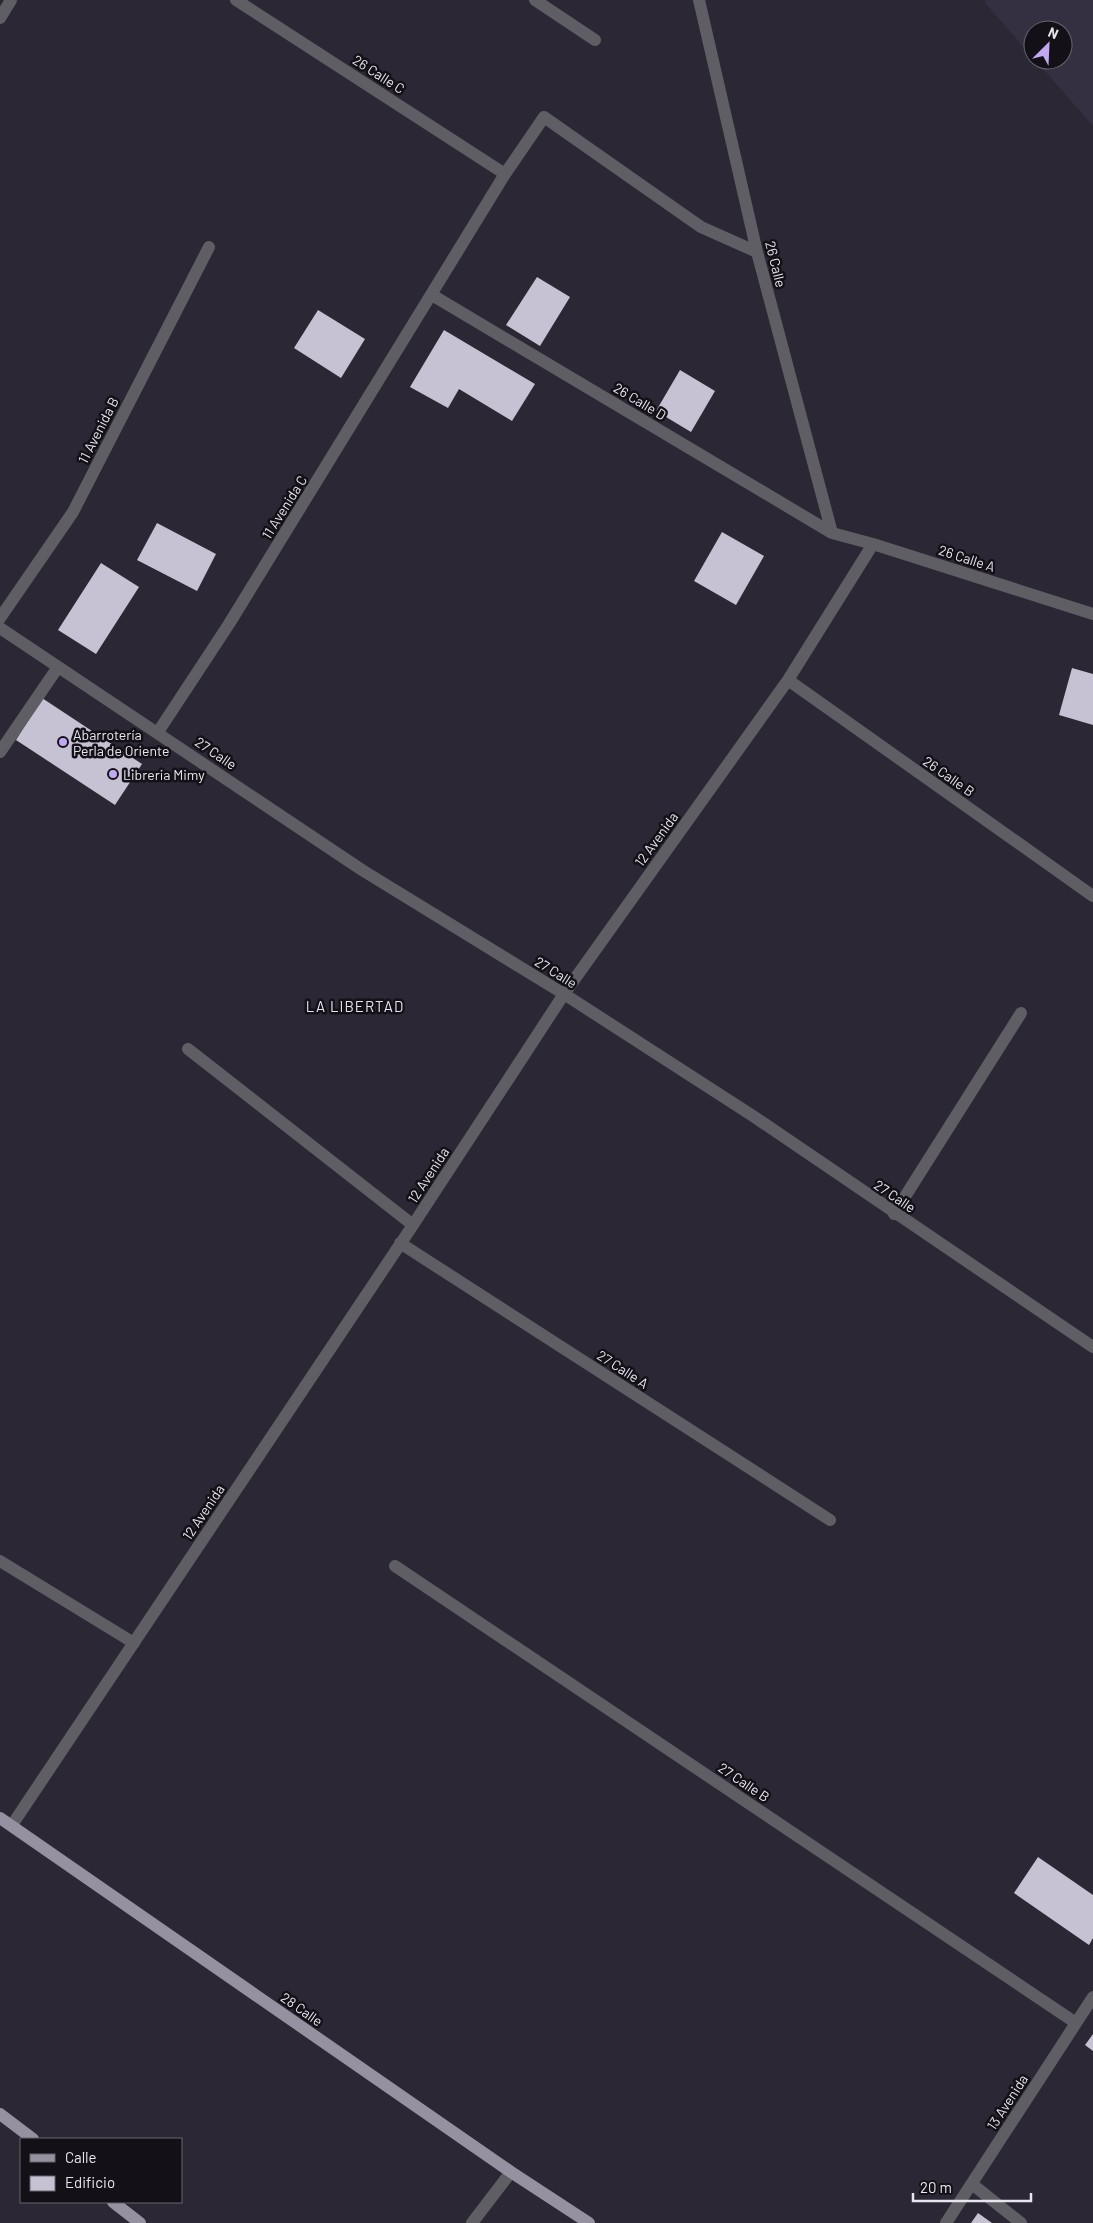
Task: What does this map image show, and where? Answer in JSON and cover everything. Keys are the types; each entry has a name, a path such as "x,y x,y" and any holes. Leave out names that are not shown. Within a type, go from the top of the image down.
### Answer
{"main road":[{"name":"28 Calle","path":"0,1818 511,2172 589,2223"},
{"path":"0,2114 32,2138"},
{"path":"114,2203 140,2223"}],"street":[{"path":"0,18 11,0"},
{"name":"26 Calle C","path":"236,0 505,174"},
{"path":"535,0 595,40"},
{"name":"26 Calle","path":"699,0 757,252 832,533"},
{"name":"11 Avenida C","path":"158,732 229,624 505,174 544,117 701,227 757,252"},
{"name":"11 Avenida B","path":"0,618 73,512 209,247"},
{"name":"26 Calle D","path":"432,295 832,533"},
{"name":"26 Calle A","path":"832,533 873,544 1093,614"},
{"name":"12 Avenida","path":"12,1825 413,1225 564,994 788,680 873,544"},
{"name":"27 Calle","path":"0,628 362,870 564,994 753,1116 1093,1348"},
{"path":"0,752 58,667"},
{"name":"26 Calle B","path":"788,680 1093,896"},
{"path":"894,1214 1021,1013"},
{"path":"188,1049 413,1225"},
{"name":"27 Calle A","path":"400,1243 830,1520"},
{"path":"0,1561 134,1643"},
{"name":"27 Calle B","path":"395,1566 1076,2023"},
{"name":"13 Avenida","path":"946,2223 1093,1997"},
{"path":"472,2223 511,2172"},
{"path":"972,2184 1021,2223"}],"shaded area":[{"path":"986,0 1093,0 1093,126 1044,70 1073,70 1073,20 1023,20 1023,47 985,3"}],"building":[{"path":"537,277 570,297 540,346 506,325"},
{"path":"318,310 365,339 341,378 294,348"},
{"path":"444,330 535,384 512,421 459,389 448,408 410,387"},
{"path":"680,370 715,391 691,432 656,411"},
{"path":"157,523 216,554 197,591 137,560"},
{"path":"722,532 764,556 736,605 694,581"},
{"path":"101,563 139,587 96,654 58,630"},
{"path":"1072,668 1093,674 1093,725 1059,715"},
{"name":"Abarrotería Perla de Oriente","path":"42,698 142,764 115,805 16,740"},
{"path":"1038,1857 1093,1895 1093,1938 1089,1945 1014,1893"},
{"path":"1093,2034 1093,2051 1085,2045"},
{"path":"978,2213 992,2223 971,2223"}],"place":[{"name":"Abarrotería Perla de Oriente","path":"63,742"},
{"name":"Libreria Mimy","path":"113,774"}],"district":[{"name":"LA LIBERTAD","path":"355,1006"}]}
